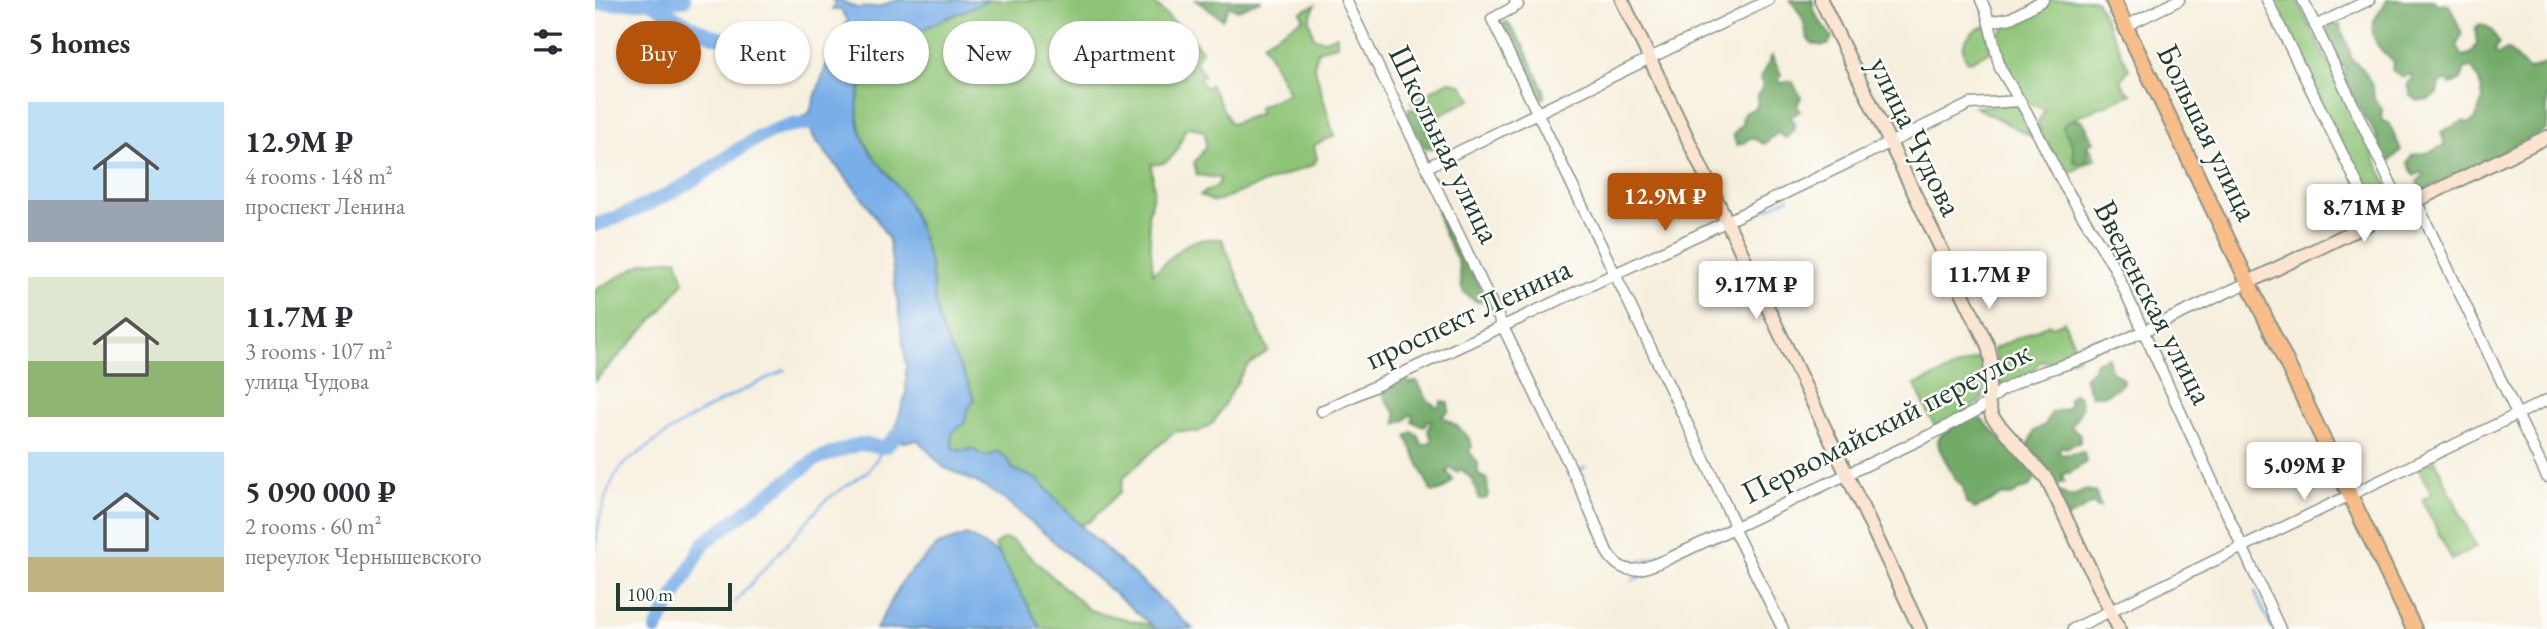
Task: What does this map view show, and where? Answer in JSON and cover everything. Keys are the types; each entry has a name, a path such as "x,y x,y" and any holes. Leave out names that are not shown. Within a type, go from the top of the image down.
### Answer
{"main road":[{"name":"Большая улица","path":"2113,0 2414,629"}],"street":[{"name":"Школьная улица","path":"1346,0 1580,487 1607,552 1613,561 1627,570"},
{"path":"1515,0 1518,5 1492,19 1711,473 1733,521 1733,528 1783,629"},
{"path":"1622,0 1920,629"},
{"path":"1427,167 1769,0"},
{"name":"улица Чудова","path":"1821,0 1988,346 1991,360 1988,402"},
{"name":"Введенская улица","path":"1981,0 2000,68 2020,100 2065,187 2114,267 2280,629"},
{"path":"1989,22 2011,18 2043,0"},
{"path":"2126,26 2179,0"},
{"path":"2267,0 2375,220"},
{"path":"2303,0 2402,207"},
{"path":"2315,26 2369,0"},
{"name":"проспект Ленина","path":"1322,411 1970,104 2020,100"},
{"name":"Первомайский переулок","path":"1627,570 1641,570 1668,559 1930,435 2027,377 2088,357 2547,137"},
{"path":"2416,201 2547,477"},
{"path":"2073,629 2547,400"},
{"path":"1988,402 1996,424 2047,479 2119,629"}],"green space":[{"path":"990,0 1047,0 1050,3 1053,0 1151,0 1172,21 1049,21 1049,84 1199,84 1199,78 1205,88 1210,85 1231,124 1259,114 1258,107 1289,93 1263,43 1304,18 1300,12 1315,5 1309,20 1314,38 1325,40 1337,35 1337,45 1318,51 1314,65 1334,136 1314,145 1317,159 1313,165 1214,202 1200,195 1218,185 1220,178 1197,175 1194,163 1206,147 1205,132 1192,127 1185,129 1178,149 1170,159 1151,164 1154,190 1148,216 1153,273 1190,243 1222,239 1268,351 1246,367 1213,423 1198,432 1175,431 1124,477 1120,492 1089,522 1080,525 1037,479 1013,469 1006,457 982,456 973,449 960,451 952,447 952,433 974,400 941,328 930,265 915,219 903,195 869,150 860,129 858,102 863,84 929,84 929,26"},
{"path":"1196,0 1262,0 1238,10 1229,6 1222,19"},
{"path":"1790,0 1813,0 1816,15 1832,37 1828,45 1810,42 1802,17"},
{"path":"2048,0 2096,0 2129,69 2121,80 2131,94 2075,118 2095,159 2064,176 2037,124 2045,110 2025,101 2010,83 2001,59 1998,34 2012,21"},
{"path":"2272,0 2297,0 2396,202 2375,212"},
{"path":"2387,0 2433,0 2439,5 2450,6 2462,34 2457,45 2462,56 2470,54 2477,45 2475,28 2480,24 2490,28 2495,36 2499,43 2495,51 2498,55 2508,49 2528,70 2547,63 2547,130 2421,192 2417,182 2424,175 2422,172 2414,176 2408,163 2412,155 2430,152 2445,145 2441,132 2464,121 2467,124 2474,120 2483,100 2482,92 2472,68 2465,68 2461,79 2450,85 2447,80 2439,84 2437,94 2429,99 2418,101 2410,95 2407,83 2413,78 2412,74 2403,77 2392,70 2394,61 2380,49 2374,39 2374,21"},
{"path":"1505,22 1523,45 1545,93 1544,98 1534,98 1514,51 1505,41 1501,27"},
{"path":"2330,22 2340,25 2351,59 2363,69 2373,87 2374,99 2382,109 2381,120 2390,124 2401,150 2390,161 2385,161 2378,150 2379,143 2369,122 2355,102 2344,77 2346,68 2337,65 2334,60 2337,56 2331,49 2327,36"},
{"path":"1986,26 1991,51 1968,62 1963,50 1966,40 1974,31"},
{"path":"1772,56 1781,74 1779,81 1792,81 1801,97 1797,106 1800,111 1790,118 1795,122 1795,129 1786,138 1777,133 1764,144 1751,137 1737,145 1733,135 1742,124 1743,114 1757,107 1758,95 1763,86 1760,78"},
{"path":"1449,81 1462,85 1472,99 1433,118 1429,111 1411,102"},
{"path":"2012,104 2028,121 2031,136 1975,107"},
{"path":"1409,108 1425,115 1437,129 1442,140 1436,148 1426,149 1423,146 1408,115"},
{"path":"2074,119 2083,121 2094,142 2087,145 2088,159 2081,164 2074,162 2073,146 2063,128 2065,123"},
{"path":"1437,210 1444,211 1484,297 1482,302 1470,298 1462,288 1458,264 1438,217"},
{"path":"677,259 684,282 661,311 595,381 595,290 645,262"},
{"path":"2064,321 2079,357 2059,362 2041,361 2030,373 2000,386 1993,349 2049,324 2051,327"},
{"path":"1987,354 1983,399 1965,412 1935,427 1915,385"},
{"path":"2108,357 2111,370 2124,380 2105,395 2091,395 2084,377 2094,369 2096,362"},
{"path":"1404,379 1411,383 1417,381 1427,399 1436,407 1440,406 1441,401 1448,403 1449,411 1442,416 1460,428 1470,441 1472,446 1469,451 1478,463 1478,475 1487,479 1486,499 1479,499 1473,480 1461,469 1457,472 1450,468 1447,472 1453,480 1440,491 1431,491 1406,436 1412,432 1417,434 1422,445 1430,443 1432,439 1428,431 1431,420 1427,420 1425,426 1412,422 1413,416 1409,415 1396,424 1396,413 1383,394 1386,388"},
{"path":"2074,394 2079,396 2082,408 2071,427 2080,434 2080,442 2066,448 2062,446 2059,450 2061,455 2084,452 2086,462 2070,473 2065,473 2062,476 2064,482 2056,485 2041,460 2031,455 2027,448 2034,431 2046,424 2051,413 2066,409 2070,403 2068,399"},
{"path":"1973,417 1979,417 1986,424 2034,473 2035,479 2028,488 1975,509 1966,503 1963,486 1955,479 1939,448 1938,440 1942,434"},
{"path":"2435,460 2476,547 2452,560 2422,500 2432,494 2418,468"},
{"path":"2087,490 2095,492 2101,507 2096,507 2093,503 2067,518 2058,491 2070,497"},
{"path":"1003,539 1012,540 1089,610 1156,629 1041,629 995,545"}],"water":[{"path":"833,0 840,0 856,8 879,7 895,0 990,0 929,26 929,21 847,21 841,10 832,10 835,5"},
{"path":"824,72 824,84 863,84 858,102 860,129 869,150 909,205 930,265 941,328 974,400 967,411 965,423 952,433 952,447 960,451 973,449 985,456 997,451 1013,469 1037,479 1080,525 1193,629 1156,629 1003,498 943,467 918,440 902,442 896,426 906,393 906,364 889,240 868,205 814,138 810,128 795,128 793,123 810,112"},
{"path":"967,535 999,554 1041,629 876,629 904,578 938,545"}],"waterway":[{"path":"648,0 694,28 715,36"},
{"path":"595,4 684,0"},
{"path":"595,225 674,191 761,136 794,125 810,124"},
{"path":"1735,224 1789,198"},
{"path":"595,550 605,498 614,478 625,463 695,416 785,370"},
{"path":"656,629 704,543 816,459 859,444 885,447 904,428 906,418"},
{"path":"734,603 826,500 868,471 885,447"},
{"path":"1585,467 1579,471 1616,552 1634,563 1665,553"},
{"path":"1712,543 1724,538"},
{"path":"1633,580 1665,565"},
{"path":"2255,592 2272,629"}]}
